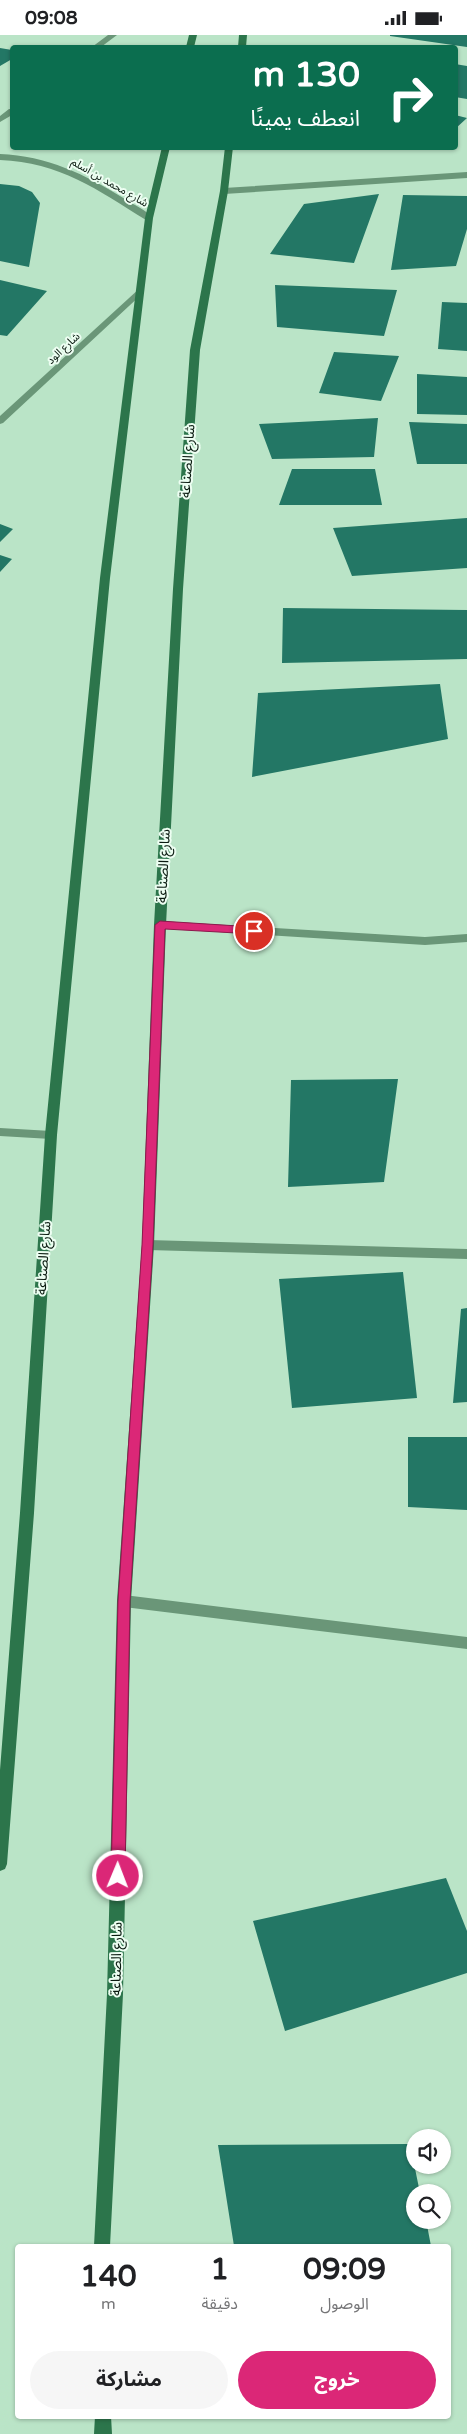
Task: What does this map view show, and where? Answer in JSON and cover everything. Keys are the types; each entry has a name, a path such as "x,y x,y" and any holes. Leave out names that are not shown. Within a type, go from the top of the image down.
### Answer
{"main road":[{"name":"شارع الصناعة","path":"0,1864 27,1513 51,1135 105,578 149,218 165,150"},
{"name":"شارع الصناعة","path":"102,2244 115,1993 124,1601 148,1245 160,925 178,589 195,350 224,191 229,150"},
{"path":"103,2419 103,2434"}],"street":[{"path":"99,45 113,35"},
{"name":"شارع محمد بن أسلم","path":"0,157 29,158 68,169 149,218"},
{"path":"224,191 467,175"},
{"name":"شارع الود","path":"0,421 140,291"},
{"path":"160,925 426,941 467,938"},
{"path":"0,1132 51,1135"},
{"path":"148,1245 467,1254"},
{"path":"124,1601 467,1643"}],"building":[{"path":"467,35 467,47 458,45 390,36"},
{"path":"0,48 10,50 10,60 0,66"},
{"path":"458,64 467,66 467,99 458,98"},
{"path":"458,116 467,118 458,126"},
{"path":"0,184 19,186 32,192 40,203 29,267 0,261"},
{"path":"379,194 354,263 270,254 304,204"},
{"path":"403,195 467,196 467,229 456,266 391,270"},
{"path":"0,280 47,291 7,336 0,335"},
{"path":"275,285 397,290 384,336 277,327"},
{"path":"442,302 467,303 467,351 438,349"},
{"path":"334,352 399,356 381,401 319,393"},
{"path":"417,374 467,377 467,415 417,414"},
{"path":"378,418 374,457 272,459 259,424"},
{"path":"409,422 467,424 467,464 417,464"},
{"path":"292,469 375,469 382,505 279,505"},
{"path":"467,518 467,568 352,576 333,528"},
{"path":"0,524 13,529 0,542"},
{"path":"0,555 12,559 0,572"},
{"path":"283,608 467,610 467,659 282,663"},
{"path":"440,684 448,739 252,777 258,693"},
{"path":"398,1079 384,1182 288,1187 291,1080"},
{"path":"403,1272 417,1398 292,1408 279,1279"},
{"path":"467,1308 467,1402 453,1403 461,1309"},
{"path":"408,1437 467,1437 467,1510 408,1507"},
{"path":"446,1878 467,1931 467,1973 285,2031 253,1921"},
{"path":"406,2144 406,2174 416,2174 418,2184 406,2184 406,2229 428,2229 431,2244 234,2244 218,2145"}],"route":[{"path":"118,1876 124,1601 148,1245 160,925 254,931"}]}
